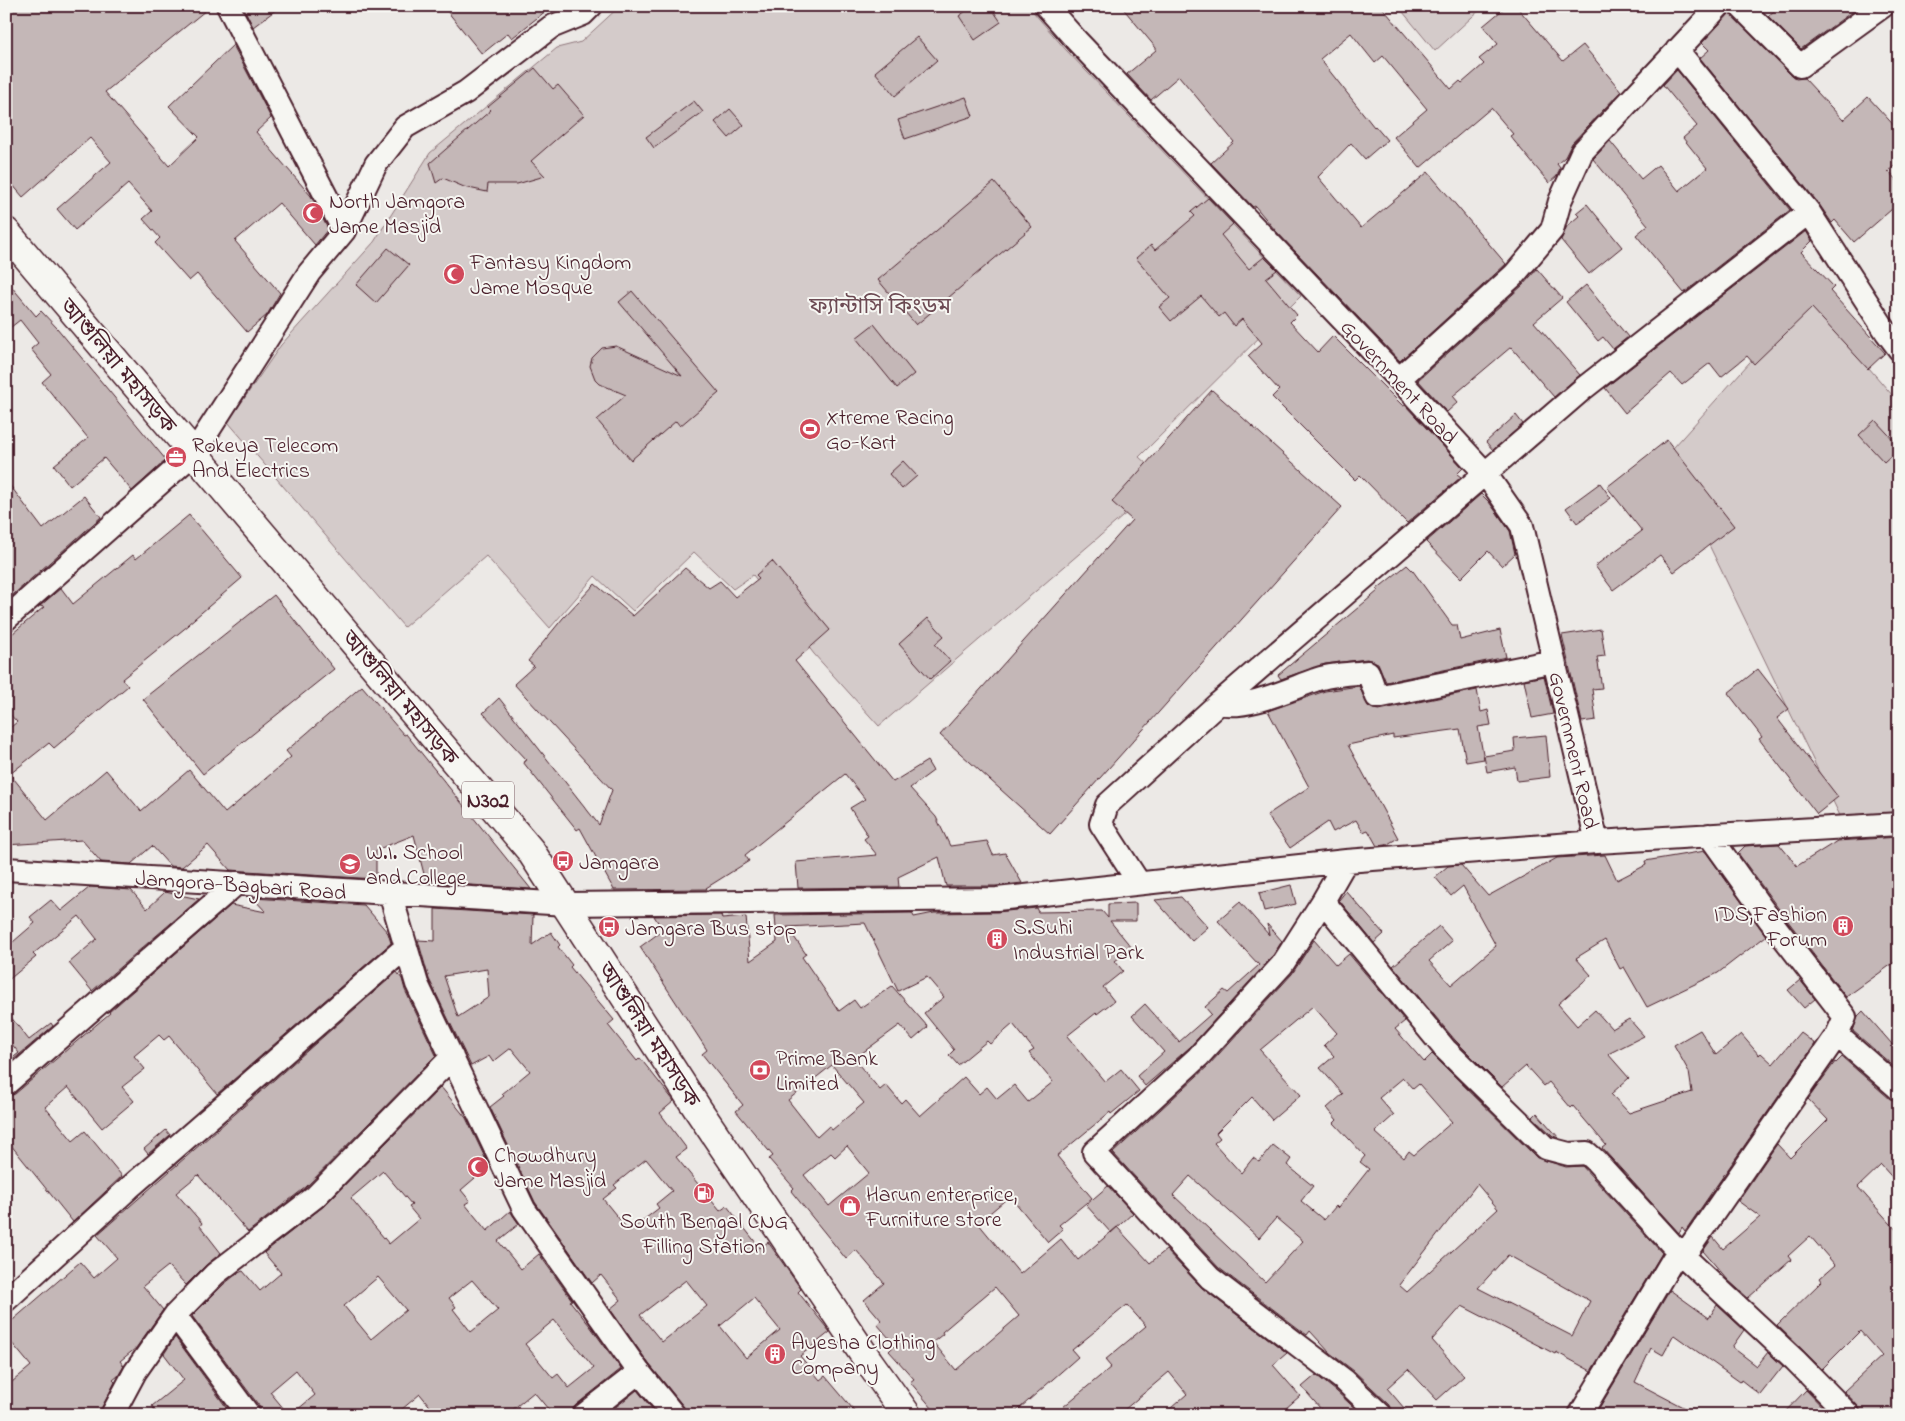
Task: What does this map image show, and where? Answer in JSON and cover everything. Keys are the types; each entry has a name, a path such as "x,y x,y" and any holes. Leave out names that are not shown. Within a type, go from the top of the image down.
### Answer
{"highway":[{"name":"আশুলিয়া মহাসড়ক","path":"6,232 530,850 699,1111 907,1415"}],"street":[{"path":"228,6 344,231"},
{"path":"6,619 194,453 309,273 344,231 376,164 405,127 466,92 551,27 583,14 591,6"},
{"name":"Government Road","path":"1046,6 1084,49 1399,379 1485,473 1522,526 1597,842"},
{"path":"1399,379 1514,275 1552,230 1560,200 1582,152 1719,6"},
{"path":"1740,6 1800,66 1883,6"},
{"path":"1678,50 1809,212 1886,333 1899,349"},
{"path":"1139,883 1101,824 1107,805 1219,703 1584,388 1809,212"},
{"path":"1219,703 1227,705 1263,699 1317,679 1368,672 1377,697 1554,661"},
{"name":"Jamgora-Bagbari Road","path":"6,869 566,904 997,899 1346,861 1597,842 1899,824"},
{"path":"1580,1415 1678,1251 1690,1247 1837,1035 1845,1017 1770,920 1709,835"},
{"path":"1346,861 1282,965 1198,1057 1094,1152 1210,1278 1345,1381 1381,1415"},
{"path":"6,1084 237,883"},
{"path":"390,893 417,984 524,1208 639,1372 674,1415"},
{"path":"1323,901 1444,1049 1546,1148 1569,1154 1587,1153 1595,1160 1678,1251 1795,1360 1849,1415"},
{"path":"6,1300 129,1188 406,947"},
{"path":"1837,1035 1899,1089"},
{"path":"112,1415 135,1372 175,1315 215,1274 316,1197 452,1056"},
{"path":"175,1315 249,1415"},
{"path":"584,1415 639,1372"}],"green space":[{"name":"ফ্যান্টাসি কিংডম","path":"620,6 1028,6 1066,50 1301,296 1139,457 1165,480 879,726 814,654 753,575 733,589 694,552 633,611 595,576 550,628 486,556 404,627 228,422 281,345 374,242 430,153 557,48 581,42"},
{"path":"1398,6 1484,6 1435,51"},
{"path":"1808,297 1899,403 1899,824 1845,826 1666,456"}],"building":[{"path":"6,6 211,6 105,92 169,166 199,137 169,106 233,45 271,118 256,132 311,196 328,229 315,245 279,203 235,241 280,293 267,315 247,332 197,274 189,281 155,243 160,238 143,219 152,211 128,184 75,230 57,209 111,162 90,138 23,197 6,177"},
{"path":"243,6 281,6 253,27"},
{"path":"443,6 552,6 512,38 508,33 482,54"},
{"path":"973,6 990,6 1001,22 975,40 959,16"},
{"path":"1121,6 1381,6 1451,89 1460,81 1462,83 1484,64 1479,59 1498,44 1483,26 1507,6 1516,6 1563,61 1583,45 1621,91 1572,143 1565,157 1557,164 1560,168 1557,176 1549,183 1510,136 1513,134 1491,108 1420,168 1394,137 1427,109 1383,56 1375,63 1351,33 1320,59 1374,127 1387,140 1365,159 1351,143 1318,177 1361,228 1428,172 1506,264 1400,361 1275,230 1255,206 1253,207 1211,163 1234,142 1179,76 1151,100 1127,74 1156,48"},
{"path":"1780,6 1860,6 1801,49 1768,16"},
{"path":"1730,13 1791,75 1796,79 1804,78 1843,120 1868,97 1899,131 1899,162 1888,171 1899,183 1899,203 1854,242 1835,220 1832,223 1819,204 1700,58 1709,50 1702,43"},
{"path":"917,37 937,60 895,96 875,72"},
{"path":"535,68 553,89 558,85 584,115 531,161 545,176 517,184 488,184 487,192 464,187 443,178 436,183 430,163 491,110 488,107"},
{"path":"1677,70 1790,210 1684,293 1636,235 1648,225 1593,159 1610,141 1641,179 1658,165 1679,191 1707,168 1683,138 1697,126 1663,85"},
{"path":"966,97 973,116 905,139 898,120"},
{"path":"694,101 703,112 654,148 646,137"},
{"path":"730,109 744,125 729,138 715,122"},
{"path":"994,182 1032,227 916,325 878,280"},
{"path":"1208,198 1233,224 1221,235 1249,269 1264,257 1277,270 1266,278 1297,315 1290,322 1318,352 1333,336 1403,406 1405,405 1463,468 1457,474 1461,477 1407,523 1360,475 1355,480 1272,397 1279,390 1248,356 1262,343 1242,319 1234,326 1224,313 1219,317 1201,296 1171,321 1159,307 1170,298 1136,258 1151,245 1155,250 1195,216 1191,212"},
{"path":"1587,204 1622,247 1589,274 1561,240 1567,226 1579,216 1576,213"},
{"path":"1806,231 1812,241 1801,252 1834,287 1830,291 1885,353 1868,369 1812,308 1754,364 1747,356 1721,377 1710,363 1682,385 1671,373 1625,413 1605,388"},
{"path":"388,248 409,265 376,303 356,285"},
{"path":"1537,269 1562,298 1534,322 1580,375 1554,397 1511,347 1453,396 1458,402 1447,412 1418,380 1523,285"},
{"path":"6,280 36,316 41,311 57,328 166,460 132,491 104,458 70,486 54,465 88,438 42,382 51,374 31,349 38,343 20,320 6,331"},
{"path":"1586,285 1628,337 1613,349 1603,337 1598,341 1566,302"},
{"path":"632,291 719,393 680,426 676,421 631,460 597,420 626,395 600,384 595,379 590,366 592,358 602,348 616,346 682,376 619,302"},
{"path":"874,324 914,374 897,388 856,338"},
{"path":"1212,390 1342,507 1050,834 940,735 1132,520 1112,502"},
{"path":"1516,415 1523,424 1493,450 1486,442"},
{"path":"1875,420 1899,446 1884,462 1859,435"},
{"path":"1667,440 1734,526 1674,572 1660,555 1613,590 1595,566 1642,531 1607,487"},
{"path":"903,461 917,476 902,489 889,474"},
{"path":"6,480 43,529 84,496 101,517 6,601"},
{"path":"1600,483 1611,498 1577,523 1566,508"},
{"path":"1481,494 1510,531 1515,554 1502,566 1488,551 1461,578 1426,542"},
{"path":"189,515 242,578 189,625 122,679 128,686 54,748 49,743 10,774 47,820 106,770 141,811 189,770 225,813 291,757 286,751 362,686 404,735 406,734 531,889 426,882 414,835 376,850 376,879 230,870 208,845 182,867 170,866 152,846 131,864 101,862 82,840 6,845 6,731 17,722 6,710 6,639 44,607 40,606 61,588 73,604 133,555 136,559"},
{"path":"772,561 830,630 795,661 893,782 927,761 933,771 910,788 936,817 950,846 987,841 993,855 1005,853 1022,883 996,886 946,886 939,857 898,877 899,887 798,888 796,862 877,855 864,839 868,836 850,808 865,799 845,774 745,855 749,861 707,889 614,890 580,828 577,830 523,762 527,760 483,713 499,698 599,825 612,790 514,684 534,666 528,661 563,618 595,584 633,616 685,568 709,588 720,581 735,597 759,578 756,575"},
{"path":"1407,565 1452,625 1457,625 1460,640 1500,630 1506,657 1386,682 1378,663 1367,659 1325,664 1281,679 1278,675"},
{"path":"274,595 334,669 203,774 143,699"},
{"path":"928,618 944,636 935,644 950,661 930,679 899,644"},
{"path":"1601,629 1605,656 1597,657 1602,688 1592,689 1596,720 1582,722 1562,635"},
{"path":"1758,669 1789,709 1777,718 1838,797 1817,814 1759,739 1762,737 1728,693"},
{"path":"1544,676 1553,714 1532,718 1524,680"},
{"path":"1359,686 1368,706 1379,710 1477,690 1481,712 1488,710 1491,725 1478,727 1484,759 1466,762 1460,729 1393,738 1393,735 1348,745 1398,838 1386,845 1377,846 1368,830 1363,832 1356,820 1333,832 1328,822 1290,848 1267,815 1309,787 1268,711 1325,691"},
{"path":"1546,735 1550,777 1517,781 1515,767 1487,772 1484,756 1515,751 1514,738"},
{"name":"IDS,Fashion Forum","path":"1899,837 1899,959 1846,997 1738,853 1745,846 1779,844 1797,866 1837,841"},
{"path":"1705,851 1766,936 1718,973 1647,1007 1624,967 1620,969 1605,940 1576,958 1591,975 1558,1004 1577,1026 1595,1010 1612,1029 1629,1019 1644,1036 1608,1054 1629,1078 1611,1094 1629,1113 1692,1092 1689,1072 1674,1045 1700,1030 1716,1055 1741,1034 1759,1055 1761,1053 1773,1064 1800,1032 1815,1044 1685,1231 1682,1227 1679,1233 1602,1148 1606,1145 1573,1106 1571,1108 1549,1082 1544,1086 1526,1066 1502,1087 1455,1040 1393,966 1439,926 1452,941 1429,961 1451,985 1496,946 1463,886 1451,896 1435,877 1448,866 1461,865 1488,896 1557,858 1605,855 1617,880 1646,865 1645,861"},
{"path":"1291,885 1296,904 1264,911 1259,893"},
{"path":"90,887 131,890 147,909 165,892 199,899 92,991 69,963 97,939 79,916 33,954 36,957 6,982 6,948 35,923 30,917 51,900 61,911"},
{"path":"1346,891 1384,934 1374,943 1339,900"},
{"path":"1181,897 1208,927 1192,941 1155,900"},
{"path":"253,898 364,905 388,933 391,943 217,1094 169,1036 164,1040 159,1035 134,1056 145,1069 122,1087 134,1101 102,1128 68,1087 45,1107 73,1141 85,1131 122,1176 73,1222 6,1139 6,1097 15,1094 110,1013 231,905 266,912"},
{"path":"1240,902 1269,935 1267,924 1282,941 1272,957 1189,1048 1145,1086 1137,1076 1164,1052 1132,1016 1145,1004 1179,1042 1211,1014 1205,1007 1224,990 1228,993 1259,965 1218,921"},
{"path":"1136,903 1136,921 1110,921 1132,948 1115,961 1123,971 1103,987 1114,1001 1067,1036 1105,1082 1121,1069 1139,1091 1111,1114 1110,1112 1057,1156 1092,1198 1059,1225 1063,1229 1048,1242 1010,1196 978,1223 1020,1274 1061,1239 1078,1260 1117,1227 1150,1263 1166,1250 1202,1288 1287,1353 1273,1365 1300,1396 1278,1415 1163,1415 1187,1394 1169,1372 1118,1415 1070,1415 1063,1407 1111,1367 1105,1360 1146,1326 1127,1305 1072,1350 1078,1357 1012,1415 938,1415 910,1382 914,1379 889,1351 895,1345 877,1324 881,1320 864,1300 884,1283 856,1250 846,1259 791,1191 794,1188 769,1159 773,1156 736,1111 743,1105 702,1054 707,1050 640,947 663,930 654,916 721,915 722,919 746,917 750,961 777,942 775,915 912,913 914,917 934,913 997,912 1036,908 1038,912 1102,911 1108,918 1108,904","holes":["865,923 898,991 927,977 944,997 924,1013 954,1050 949,1055 958,1065 987,1041 990,1044 1013,1024 1034,1050 1029,1053 1053,1082 1028,1102 1014,1085 997,1099 987,1087 979,1094 964,1077 920,1116 905,1099 901,1103 886,1085 880,1090 854,1059 900,1025 913,1040 928,1027 892,986 860,1008 854,1000 839,1011 802,957 806,954 787,927","832,1065 864,1103 832,1130 829,1126 817,1137 788,1100","847,1146 869,1173 829,1206 804,1175 831,1153 835,1157","995,1287 1019,1316 956,1370 933,1342 943,1334 942,1332"]},
{"path":"435,909 533,915 532,945 551,932 560,945 558,947 572,965 570,967 614,1020 608,1025 637,1061 640,1058 674,1101 660,1113 687,1149 676,1157 720,1211 727,1206 760,1248 768,1242 801,1289 798,1292 830,1332 800,1356 820,1380 825,1376 858,1415 687,1415 684,1407 649,1364 610,1309 621,1300 601,1275 592,1283 535,1202 490,1107 504,1096 502,1094 530,1071 511,1048 493,1062 489,1056 471,1066 429,979 418,940 435,941","holes":["487,969 489,997 458,1017 444,976","646,1159 672,1191 656,1204 659,1208 629,1231 603,1199 617,1188 614,1185","686,1280 707,1306 662,1342 640,1315","754,1298 780,1330 746,1358 720,1326"]},
{"path":"1314,940 1336,965 1349,954 1405,1021 1395,1029 1424,1062 1432,1054 1537,1158 1566,1167 1582,1166 1662,1253 1591,1371 1462,1306 1432,1340 1464,1376 1437,1400 1408,1369 1387,1388 1410,1415 1394,1415 1390,1405 1354,1371 1330,1353 1310,1331 1307,1335 1219,1268 1113,1153 1208,1066 1292,974","holes":["1313,1006 1337,1033 1324,1045 1334,1056 1320,1068 1343,1094 1327,1108 1337,1120 1334,1123 1365,1156 1360,1162 1369,1169 1338,1208 1336,1206 1324,1220 1301,1201 1313,1186 1287,1165 1291,1159 1273,1145 1259,1162 1253,1158 1241,1173 1214,1143 1220,1138 1216,1133 1252,1097 1272,1120 1301,1095 1260,1050","1403,1078 1413,1089 1419,1084 1452,1122 1414,1155 1409,1151 1404,1158 1375,1132 1394,1115 1379,1098","1190,1176 1259,1238 1276,1218 1303,1241 1265,1282 1173,1195","1477,1184 1498,1209 1407,1292 1399,1285","1508,1255 1590,1301 1572,1336 1478,1288"]},
{"path":"397,972 402,979 405,990 436,1055 306,1187 248,1232 198,1175 176,1193 202,1223 200,1226 221,1253 186,1285 168,1266 143,1286 163,1310 136,1348 120,1361 124,1366 113,1380 115,1382 100,1411 95,1415 6,1415 6,1387 31,1366 6,1336 6,1326 80,1262 94,1278 117,1258 97,1235"},
{"path":"1800,980 1815,999 1804,1008 1788,990"},
{"path":"6,1011 29,1040 51,1023 53,1026 6,1066 6,1063 19,1053 6,1037"},
{"path":"1863,1011 1899,1052 1899,1071 1853,1031 1858,1016"},
{"path":"1842,1057 1890,1099 1899,1102 1899,1185 1881,1165 1858,1187 1899,1233 1899,1415 1862,1415 1858,1406 1844,1391 1882,1356 1860,1331 1822,1369 1777,1325 1822,1281 1820,1278 1835,1265 1810,1236 1788,1256 1791,1260 1748,1298 1728,1280 1703,1251 1713,1237 1723,1249 1760,1217 1738,1201 1777,1144 1790,1158 1828,1120 1808,1099 1835,1062"},
{"path":"441,1087 466,1118 489,1166 461,1190 470,1201 465,1204 487,1231 510,1211 519,1224 498,1241 521,1269 539,1254 572,1300 570,1301 621,1369 576,1405 571,1415 553,1415 534,1392 506,1415 437,1415 420,1394 395,1415 291,1415 315,1395 296,1370 270,1392 289,1415 262,1415 260,1407 192,1316 224,1284 243,1271 260,1291 281,1273 264,1253 324,1206","holes":["383,1171 412,1205 409,1207 419,1219 389,1244 351,1198","378,1277 406,1310 371,1339 344,1306","472,1280 498,1310 471,1332 453,1309 456,1307 449,1298","554,1320 594,1368 569,1388 558,1374 553,1378 525,1344"]},
{"path":"1537,1113 1559,1138 1553,1136 1533,1117"},
{"path":"166,1130 170,1135 148,1154 144,1149"},
{"path":"1108,1186 1133,1213 1111,1233 1086,1205"},
{"path":"1670,1290 1709,1318 1717,1305 1744,1330 1732,1347 1757,1366 1768,1352 1783,1366 1760,1395 1674,1335 1663,1355 1651,1348 1635,1382 1698,1415 1595,1415"},
{"path":"175,1337 232,1415 158,1415 152,1406 184,1380 164,1354"},
{"path":"1316,1375 1362,1415 1326,1415 1302,1387"},
{"path":"637,1390 657,1415 606,1415"},
{"path":"1806,1390 1830,1415 1782,1415"}],"place":[{"name":"North Jamgora Jame Masjid","path":"313,213"},
{"name":"Fantasy Kingdom Jame Mosque","path":"454,274"},
{"name":"Xtreme Racing Go-Kart","path":"810,429"},
{"name":"Rokeya Telecom And Electrics","path":"176,457"},
{"name":"Jamgara","path":"563,861"},
{"name":"W.I. School and College","path":"350,864"},
{"name":"IDS,Fashion Forum","path":"1843,926"},
{"name":"Jamgara Bus stop","path":"609,927"},
{"name":"S.Suhi Industrial Park","path":"997,939"},
{"name":"Prime Bank Limited","path":"760,1070"},
{"name":"Chowdhury Jame Masjid","path":"478,1167"},
{"name":"South Bengal CNG Filling Station","path":"704,1193"},
{"name":"Harun enterprice, Furniture store","path":"850,1206"},
{"name":"Ayesha Clothing Company","path":"775,1354"}]}
